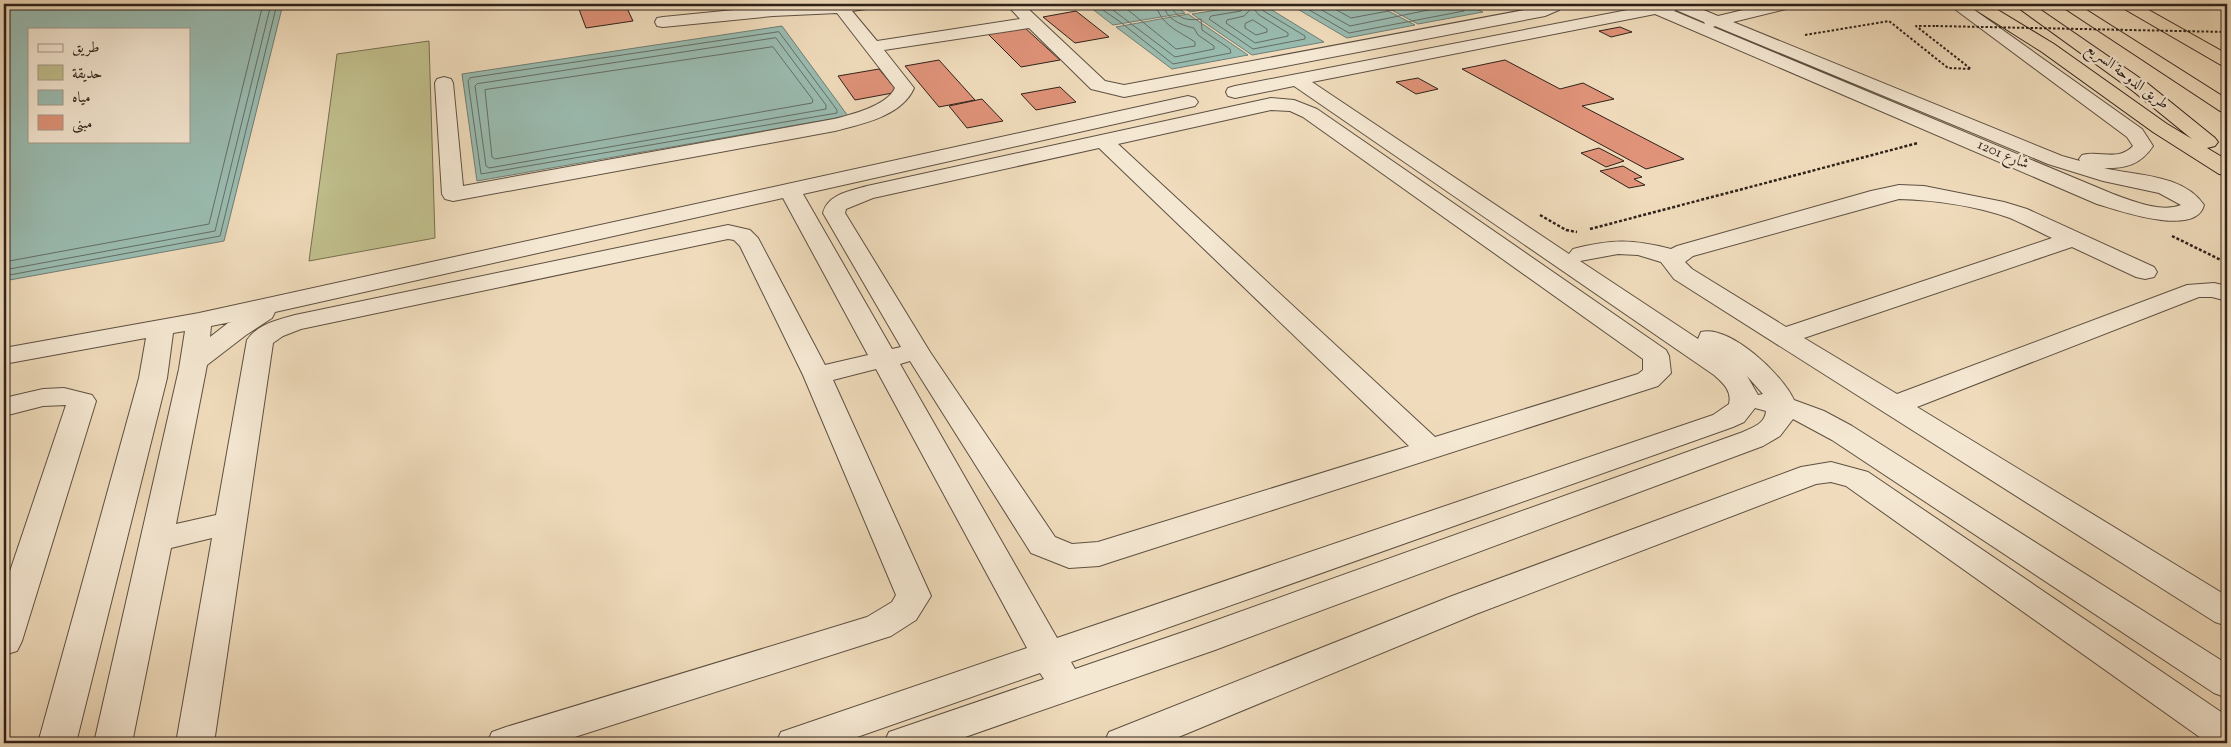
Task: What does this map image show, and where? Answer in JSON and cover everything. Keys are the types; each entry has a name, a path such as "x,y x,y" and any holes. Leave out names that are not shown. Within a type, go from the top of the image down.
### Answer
{"highway":[{"path":"1977,4 2048,48 2160,128 2227,169"},
{"name":"طريق الدوحة السريع","path":"2020,4 2080,42 2156,97 2227,158"},
{"name":"طريق الدوحة السريع","path":"2066,4 2158,61 2227,107"},
{"path":"2116,4 2133,8 2227,61"}],"street":[{"path":"663,22 773,11 841,8 874,4"},
{"path":"1014,4 1098,85 1124,91 1545,11 1551,9 1552,4"},
{"path":"1736,4 1771,7"},
{"name":"شارع 1201","path":"1956,4 2135,133 2143,146 2139,154 2130,159 2114,161 2093,160 2018,146"},
{"path":"195,743 260,340 274,330 790,190 982,157 1102,141 1271,104 1294,106 1310,113 1656,356 1657,373 1648,380 1099,554 1069,556 1044,545 917,352 834,213 836,206 846,200 982,157 1302,79 1663,5"},
{"name":"شارع 1201","path":"1663,5 1717,21 2018,146 2082,169 2160,186 2190,201 2193,205 2192,209 2178,214 2158,213 2106,199 1696,26 1663,5"},
{"path":"1696,26 1771,7"},
{"path":"444,83 453,194 857,119 897,100 904,92 903,85 841,8"},
{"path":"872,47 1033,22"},
{"path":"1302,79 1582,239 1603,248 1624,246 1649,250 1674,258"},
{"path":"795,743 1723,421 1739,412 1745,399 1742,389 1735,378 1724,369 1302,79"},
{"path":"1102,141 1431,450"},
{"path":"790,190 1067,687"},
{"path":"1674,258 1685,251 1899,192 1924,193 1996,206 2146,272"},
{"path":"4,365 119,337 288,301 521,262 728,232 742,235 750,243 817,375 914,596 904,611 880,627 506,743"},
{"path":"917,741 1202,640 1753,439 1770,430 1779,419 1781,405 1776,390 1764,375 1582,239"},
{"path":"1784,336 2073,239"},
{"path":"1674,258 1673,263 1683,274 2227,612"},
{"path":"1894,405 2196,290 2209,289 2227,294"},
{"path":"193,363 237,329 288,301"},
{"path":"113,743 193,363 199,321"},
{"path":"57,743 154,378 161,328"},
{"path":"4,356 78,342 119,337"},
{"path":"817,375 917,352"},
{"path":"4,407 57,396 74,396 82,401 4,641"},
{"path":"1745,399 1781,405 1806,414 1842,433 2227,683"},
{"path":"1123,743 1464,604 1812,474 1831,472 1857,478 2227,736"},
{"path":"156,540 231,522"}],"path":[{"path":"2211,4 2227,12"},
{"path":"1800,36 1889,21 1948,68 1971,69 1916,26 2227,32"},
{"path":"1534,212 1582,239 1918,143"}],"green space":[{"path":"429,41 435,238 309,261 337,54"}],"water":[{"path":"4,4 283,4 224,241 4,281"},
{"path":"1086,4 1172,4 1185,13 1113,25"},
{"path":"1178,4 1238,4 1190,12"},
{"path":"1262,4 1324,42 1252,55 1192,14"},
{"path":"1289,4 1375,4 1415,25 1347,38"},
{"path":"1380,4 1466,4 1483,12 1418,24"},
{"path":"1188,14 1248,55 1172,69 1116,27"},
{"path":"782,26 848,116 477,181 462,74"}],"building":[{"path":"577,4 625,4 633,21 586,28"},
{"path":"1076,11 1109,37 1075,43 1043,17"},
{"path":"1024,27 1060,60 1021,67 987,33"},
{"path":"1620,27 1632,32 1611,37 1599,31"},
{"path":"939,60 975,100 939,107 905,66"},
{"path":"1505,60 1560,89 1583,83 1614,99 1582,106 1684,159 1646,169 1462,69"},
{"path":"879,69 898,92 855,100 838,76"},
{"path":"1418,78 1438,89 1416,94 1396,82"},
{"path":"1060,87 1076,102 1036,110 1021,94"},
{"path":"982,99 1003,121 967,128 949,106"},
{"path":"1599,148 1624,161 1606,167 1581,153"},
{"path":"1623,166 1642,177 1634,179 1645,185 1629,188 1600,171"}]}
